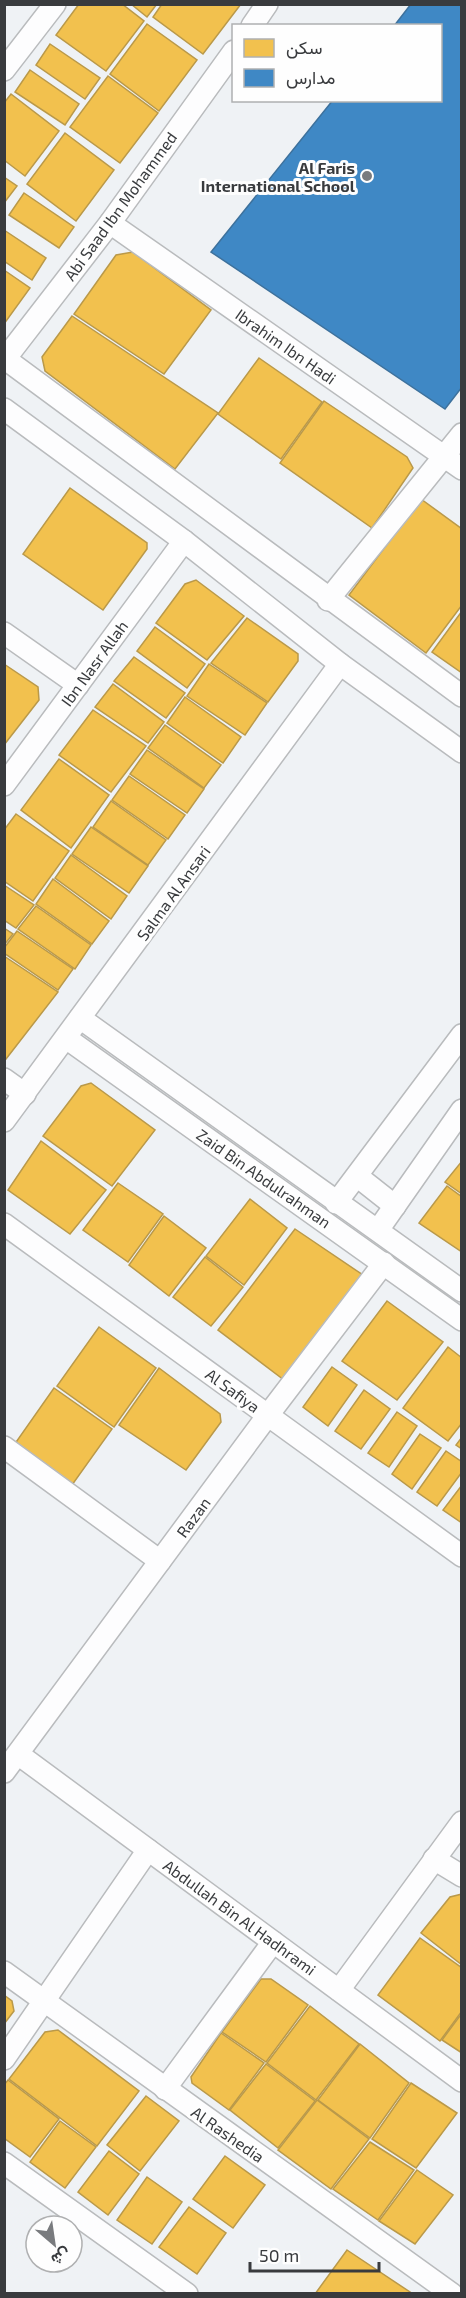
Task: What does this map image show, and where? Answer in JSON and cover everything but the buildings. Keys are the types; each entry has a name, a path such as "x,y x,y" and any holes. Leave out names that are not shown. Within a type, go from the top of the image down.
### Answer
{"street":[{"path":"4,70 55,4"},
{"path":"253,24 267,4"},
{"name":"Abi Saad Ibn Mohammed","path":"5,359 110,223 232,54"},
{"name":"Ibrahim Ibn Hadi","path":"110,223 462,469"},
{"path":"5,359 328,600 462,696"},
{"path":"4,408 184,541 340,664 462,752"},
{"path":"328,600 462,435"},
{"name":"Ibn Nasr Allah","path":"4,785 184,541"},
{"path":"4,633 78,686"},
{"name":"Salma Al Ansari","path":"4,1121 340,664"},
{"name":"Zaid Bin Abdulrahman","path":"80,1018 462,1291"},
{"path":"336,1203 462,1035"},
{"name":"Zaid Bin Abdulrahman","path":"66,1038 462,1320"},
{"path":"4,1079 25,1094"},
{"path":"378,1230 462,1110"},
{"path":"357,1176 395,1206"},
{"name":"Al Safiya","path":"4,1224 462,1556"},
{"name":"Razan","path":"4,1772 268,1415 384,1263"},
{"path":"8,1457 160,1561"},
{"name":"Abdullah Bin Al Hadhrami","path":"18,1754 462,2081"},
{"path":"339,1990 462,1822"},
{"path":"4,2059 148,1850"},
{"path":"434,1859 462,1876"},
{"path":"165,2089 273,1942"},
{"name":"Al Rashedia","path":"4,1972 452,2294"},
{"path":"4,2163 187,2294"}],"place":[{"name":"Al Faris International School","path":"367,176"}]}
